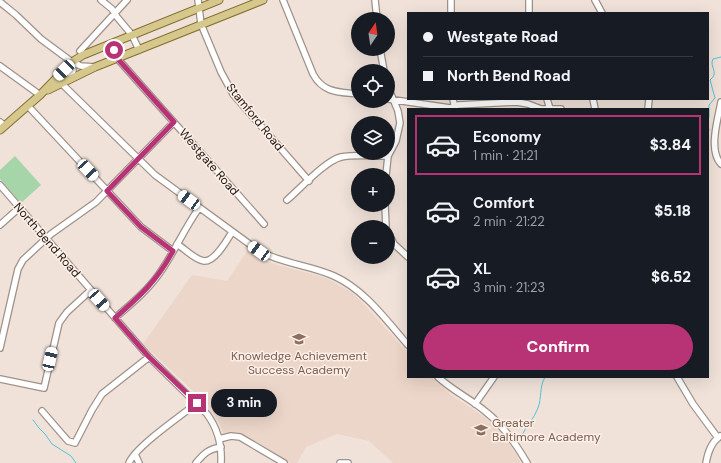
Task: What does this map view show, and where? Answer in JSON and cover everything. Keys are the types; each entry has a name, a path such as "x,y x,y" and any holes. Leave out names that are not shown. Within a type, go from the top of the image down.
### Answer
{"main road":[{"path":"2,126 58,80 72,62 83,55 219,0"},
{"path":"58,80 69,78 95,66 263,0"}],"street":[{"path":"100,0 112,9 132,35 139,50"},
{"path":"80,52 127,0"},
{"name":"Stamford Road","path":"198,0 201,24 221,72 233,94 309,181"},
{"path":"283,0 313,74 318,82 327,89 351,93"},
{"path":"375,0 376,12"},
{"path":"451,0 451,12"},
{"path":"528,0 529,12"},
{"path":"595,0 601,12"},
{"path":"0,2 41,39 72,62 81,66 95,66"},
{"name":"Westgate Road","path":"111,43 117,58 264,224"},
{"path":"69,78 73,71 72,62"},
{"path":"0,66 40,95"},
{"path":"58,80 155,175 232,232 270,257 325,272 350,285 368,300 407,343"},
{"path":"395,100 450,108 517,102 538,108"},
{"path":"721,102 714,148 716,157 721,164"},
{"path":"28,106 141,227 173,251"},
{"path":"395,108 399,118 399,129 395,143"},
{"path":"0,344 20,264 60,226 90,207 174,122"},
{"path":"287,200 330,163 342,157 351,157"},
{"name":"North Bend Road","path":"0,185 149,357 197,403 212,420 220,439 221,463"},
{"path":"0,225 19,208"},
{"path":"115,318 151,284 165,266 186,227 199,208"},
{"path":"177,244 199,259 208,261 215,257 232,232"},
{"path":"395,245 407,256"},
{"path":"0,379 44,388 59,323 67,312 91,290"},
{"path":"42,411 68,442 75,443 102,394 149,357"},
{"path":"439,378 448,386 486,412 503,428 527,463"},
{"path":"475,404 493,378"},
{"path":"678,378 693,404 720,436 710,448 706,463"},
{"path":"129,463 143,446 197,403"},
{"path":"220,439 231,436 240,437 284,463"},
{"path":"196,463 201,456 209,450 221,448"},
{"path":"135,454 139,463"},
{"path":"340,463 348,463"}],"shaded area":[{"path":"248,250 260,258 277,265 330,280 351,292 407,352 407,378 433,378 451,395 483,416 493,425 510,445 521,463 393,463 369,441 337,434 306,447 297,463 291,463 237,432 223,433 219,422 208,405 143,344 192,275 227,281"}],"green space":[{"path":"15,156 41,185 21,203 0,179 0,170"}],"waterway":[{"path":"709,108 709,105 715,98 710,80 714,76 712,62 713,59 721,57"},
{"path":"709,108 709,116"},
{"path":"521,437 538,408 544,378"},
{"path":"33,420 52,444 71,456 76,463"}],"place":[{"name":"Knowledge Achievement Success Academy","path":"299,339"},
{"name":"Greater Baltimore Academy","path":"481,430"}],"route":[{"path":"114,50 117,58 174,122 107,191 131,218 152,237 173,251 159,275 144,292 115,318 149,357 197,403"}]}
